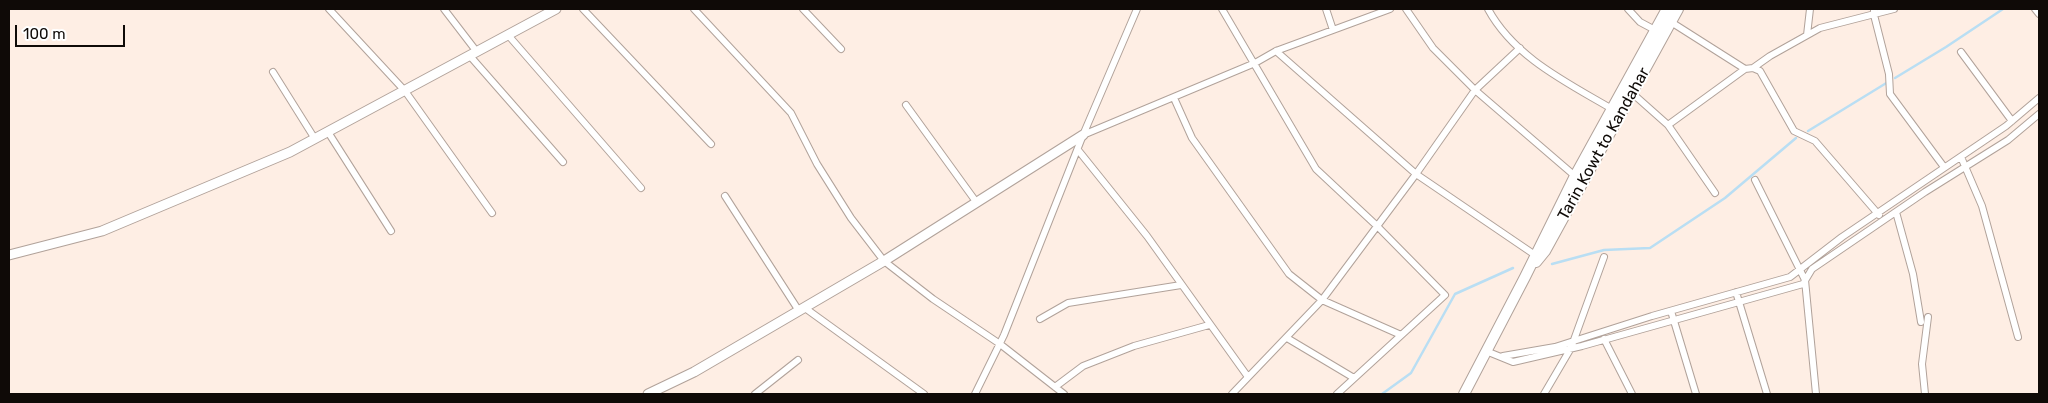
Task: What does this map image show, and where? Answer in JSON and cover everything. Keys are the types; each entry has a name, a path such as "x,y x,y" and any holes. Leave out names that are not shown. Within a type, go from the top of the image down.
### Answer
{"main road":[{"name":"Tarin Kowt to Kandahar","path":"1537,256 1575,176 1667,9"},
{"name":"Tarin Kowt to Kandahar","path":"1464,394 1525,277 1632,93 1678,9"}],"street":[{"path":"329,9 405,91 492,213"},
{"path":"444,9 474,54 563,162"},
{"path":"9,255 102,231 290,152 556,9"},
{"path":"583,9 711,144"},
{"path":"694,9 791,113 822,172 851,218 884,261 933,299 1000,344 1064,394"},
{"path":"802,9 842,49"},
{"path":"975,394 1000,344 1083,136 1137,9"},
{"path":"1222,9 1316,169 1378,226 1445,295 1336,394"},
{"path":"1326,9 1334,30"},
{"path":"648,394 694,372 884,261 1083,136 1255,64 1276,51 1390,9"},
{"path":"1406,9 1433,48 1475,90 1575,176"},
{"path":"1488,9 1498,28 1538,65 1612,109"},
{"path":"1628,9 1640,22 1655,30"},
{"path":"1807,35 1810,9"},
{"path":"1668,125 1745,69 1753,68 1770,56 1820,28 1874,12 1894,9"},
{"path":"2035,9 2039,14"},
{"path":"1874,12 1889,74 1890,94 1944,168"},
{"path":"1671,22 1745,69"},
{"path":"508,35 641,188"},
{"path":"1232,394 1322,300 1416,174 1475,90 1520,48"},
{"path":"1276,51 1416,174 1537,256"},
{"path":"1961,52 2012,121"},
{"path":"1753,68 1760,71 1794,131 1815,141 1877,213 1886,219"},
{"path":"273,72 315,139"},
{"path":"1632,93 1668,125 1715,193"},
{"path":"1174,98 1192,138 1289,274 1322,300 1401,335"},
{"path":"1503,356 1555,347 1790,277 1877,213 2012,121 2039,98"},
{"path":"906,105 977,203"},
{"path":"1486,351 1503,356 1513,362 1571,348 1803,284 1812,269 2008,140 2039,114"},
{"path":"328,132 391,231"},
{"path":"1078,150 1147,236 1248,377"},
{"path":"1961,156 1982,206 2018,337"},
{"path":"1755,180 1805,280 1816,394"},
{"path":"725,196 802,309 924,394"},
{"path":"1896,212 1913,274 1921,322"},
{"path":"1544,394 1571,348 1604,257"},
{"path":"1040,320 1068,303 1181,285"},
{"path":"1736,292 1766,394"},
{"path":"1671,311 1696,394"},
{"path":"1925,394 1922,364 1928,317"},
{"path":"1055,387 1083,366 1134,346 1209,325"},
{"path":"1287,338 1354,378"},
{"path":"1604,339 1632,394"},
{"path":"755,394 798,360"}],"waterway":[{"path":"1895,78 2003,9"},
{"path":"1808,131 1888,82"},
{"path":"1552,264 1604,250 1650,248 1725,198 1796,138"},
{"path":"1382,394 1411,373 1455,294 1513,268"}]}
